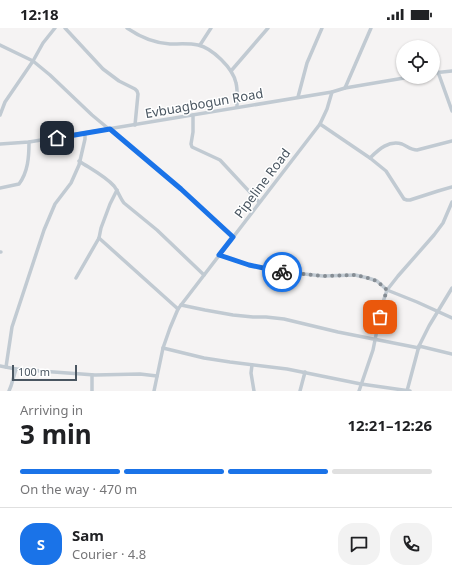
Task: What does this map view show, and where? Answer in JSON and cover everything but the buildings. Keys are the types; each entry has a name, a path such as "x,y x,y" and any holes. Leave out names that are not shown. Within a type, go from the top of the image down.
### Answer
{"street":[{"path":"0,115 5,102 33,61 43,43 55,28"},
{"path":"65,28 103,69 119,81 138,91 135,125"},
{"path":"127,28 144,38 155,42 170,44 190,43 208,48 231,71 238,90 237,107"},
{"path":"200,45 211,28"},
{"path":"231,71 268,28"},
{"path":"298,97 307,63 322,28"},
{"path":"345,88 371,28"},
{"path":"0,45 33,61 50,75 92,115 181,189 233,237"},
{"path":"440,72 452,71"},
{"path":"440,78 452,111"},
{"name":"Evbuagbogun Road","path":"0,144 29,142 135,125 332,92 345,88 396,79"},
{"name":"Pipeline Road","path":"154,391 163,348 178,309 320,124 327,109 332,92"},
{"path":"193,115 192,147 220,160 260,202"},
{"path":"320,124 370,158 386,171 404,199 410,200 452,187"},
{"path":"6,367 12,327 44,230 55,204 71,183 80,161 85,133"},
{"path":"370,158 385,145 391,143 401,144 413,150 417,150 452,141"},
{"path":"0,188 19,184 23,180 28,159 29,142"},
{"path":"80,161 115,187 121,200 157,230 204,275"},
{"path":"76,278 99,238 101,228 117,190"},
{"path":"112,200 121,200"},
{"path":"359,391 375,340 382,305 387,290 434,236 452,202"},
{"path":"99,238 178,309"},
{"path":"219,255 249,265 285,272 323,276 356,275 368,278 377,281 387,290 452,318"},
{"path":"163,348 204,358 287,369 361,384 408,391 419,347 429,326 452,288"},
{"path":"181,305 233,315 284,319 375,340 452,354"},
{"path":"252,364 251,373 254,391"},
{"path":"0,366 16,369 92,375 140,374 157,376"},
{"path":"9,391 16,369"},
{"path":"300,391 304,372"},
{"path":"92,375 92,391"}],"way so far":[{"path":"282,272 323,276 356,275 377,281 387,290 380,317"}],"route":[{"path":"57,138 110,129 181,189 233,237 219,255 249,265 282,272"}]}
